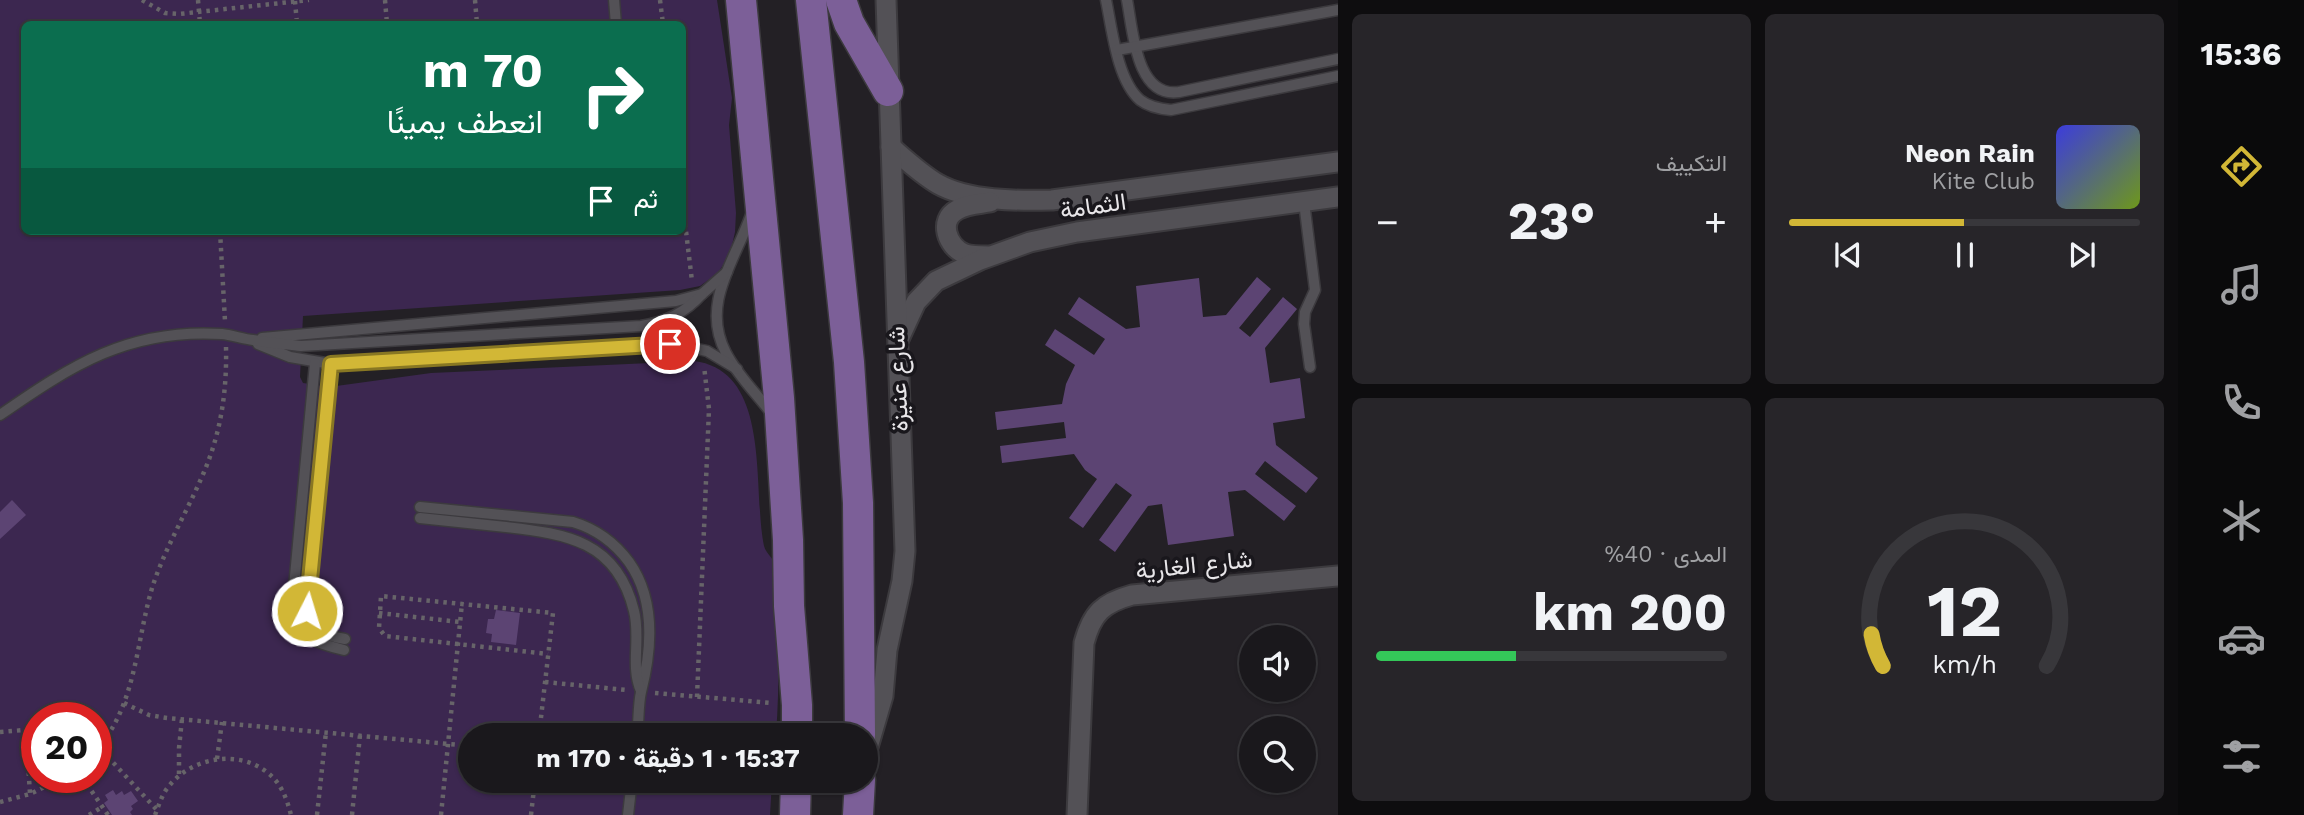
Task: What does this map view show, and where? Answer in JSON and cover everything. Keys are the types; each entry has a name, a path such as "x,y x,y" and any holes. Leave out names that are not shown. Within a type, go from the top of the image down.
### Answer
{"main road":[{"path":"741,0 781,426 797,723"},
{"name":"شارع عنيزة","path":"811,0 850,388 858,503 860,723"},
{"path":"841,0 849,23 888,91"},
{"path":"858,815 859,793"}],"street":[{"name":"شارع عنيزة","path":"875,723 883,696 889,637 904,568 886,0"},
{"name":"الثمامة","path":"891,147 929,179 949,189 1012,200 1052,200 1338,162"},
{"name":"الثمامة","path":"897,343 916,302 927,289 946,275 1030,242 1077,232 1338,197"},
{"path":"990,256 968,255 959,250 947,234 947,220 956,210 965,207 1012,200"},
{"name":"شارع الغارية","path":"1077,815 1084,643 1089,625 1099,610 1114,600 1132,595 1338,576"}],"lane":[{"path":"614,0 616,21"},
{"path":"1106,0 1116,50 1131,90 1149,105 1171,110 1338,76"},
{"path":"1127,0 1137,48 1150,83 1163,92 1171,93 1338,59"},
{"path":"1116,50 1338,10"},
{"path":"758,195 716,305 716,322 727,355 781,426"},
{"path":"1304,202 1315,290 1305,312 1304,324 1310,367"},
{"path":"0,415 72,367 109,350 148,339 174,335 225,334 251,340 301,345 641,326 672,318 685,310 727,272"},
{"path":"251,340 281,335 676,301 698,296"},
{"path":"251,340 280,354 331,364 670,344 701,349 737,369"},
{"path":"315,363 292,608 296,625 303,634 312,640 344,650"},
{"path":"331,364 307,611 312,625 321,633 345,639"},
{"path":"638,723 641,691 648,671 649,612 635,570 615,546 595,532 573,522 420,513 553,532 577,539 592,548 616,571 630,598 637,628 636,678 641,691"},
{"path":"628,815 631,793"}],"path":[{"path":"142,0 164,13 199,12 309,0"},
{"path":"198,0 200,21"},
{"path":"384,0 387,21"},
{"path":"475,0 477,21"},
{"path":"660,0 663,21"},
{"path":"295,1 297,21"},
{"path":"686,222 698,296"},
{"path":"112,723 124,703 153,586 168,547 204,473 220,423 226,371 220,235"},
{"path":"697,697 709,409 701,349"},
{"path":"540,723 548,654 552,613 381,596 379,628 385,636 548,654"},
{"path":"441,815 462,604"},
{"path":"379,613 460,622"},
{"path":"545,682 797,705"},
{"path":"124,703 149,715 458,745"},
{"path":"179,775 182,719"},
{"path":"217,759 222,722"},
{"path":"0,732 21,730"},
{"path":"317,815 326,732"},
{"path":"352,815 360,735"},
{"path":"112,764 156,812 170,785 179,775 198,764 217,759 248,762 268,773 282,791 291,815"},
{"path":"93,793 108,815"},
{"path":"531,815 534,793"},
{"path":"0,802 30,794"},
{"path":"89,815 102,807"}],"shaded area":[{"path":"0,0 717,0 732,98 729,125 736,213 730,254 718,273 700,286 680,290 303,316 300,377 303,383 329,387 431,373 694,361 719,370 737,386 748,409 754,436 764,546 775,563 778,574 776,723 458,723 458,793 771,793 770,815 0,815"}],"building":[{"path":"1257,277 1271,289 1239,328 1250,337 1283,297 1297,309 1265,348 1270,383 1300,378 1305,418 1273,423 1276,445 1318,478 1306,493 1265,461 1255,474 1296,506 1284,521 1245,490 1228,492 1234,536 1168,545 1162,504 1148,506 1115,552 1099,540 1132,495 1116,483 1083,528 1069,518 1097,479 1085,470 1074,454 1002,463 1000,446 1066,438 1064,422 997,430 995,412 1062,404 1066,384 1075,365 1045,345 1055,329 1094,355 1105,339 1068,314 1079,297 1126,329 1140,327 1136,286 1199,278 1203,317 1226,315"},
{"path":"12,500 26,515 0,539 0,512"},
{"path":"496,610 520,613 516,645 491,642 492,634 486,633 488,619 494,619"},
{"path":"112,791 116,795 122,791 124,795 131,791 138,801 131,806 132,815 112,815 104,803 108,800 105,795"}],"route":[{"path":"307,611 331,364 670,344"}]}
